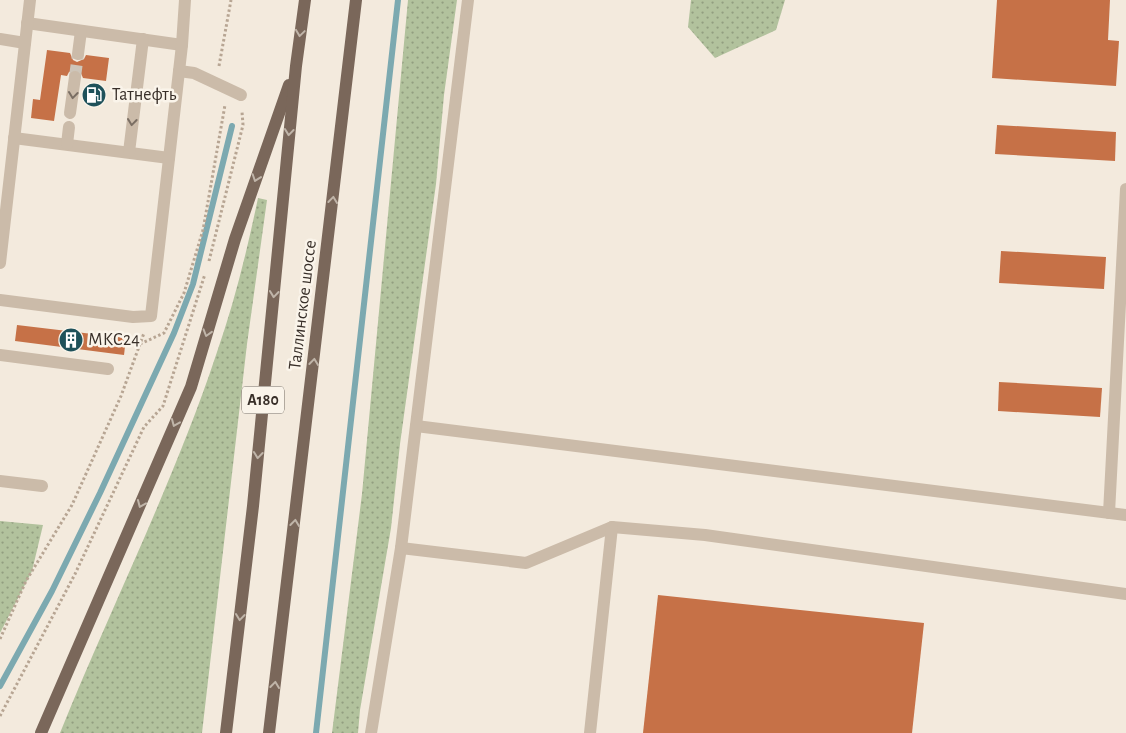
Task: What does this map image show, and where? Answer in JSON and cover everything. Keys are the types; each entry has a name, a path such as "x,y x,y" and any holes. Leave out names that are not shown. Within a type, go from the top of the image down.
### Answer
{"main road":[{"name":"Таллинское шоссе","path":"226,733 253,506 296,66 305,0"},
{"name":"Таллинское шоссе","path":"269,733 356,0"},
{"path":"41,733 190,387 235,238 296,66"},
{"path":"48,733 70,668"}],"street":[{"path":"0,263 30,0"},
{"path":"0,300 133,317 151,316 170,158 185,0"},
{"path":"371,733 401,548 468,0"},
{"path":"27,23 182,45"},
{"path":"78,54 80,31"},
{"path":"0,39 25,43"},
{"path":"129,152 143,39"},
{"path":"179,71 194,73 215,81 241,95"},
{"path":"70,114 75,77"},
{"path":"67,144 69,127"},
{"path":"14,138 170,158"},
{"path":"1109,512 1126,190"},
{"path":"0,355 108,369"},
{"path":"416,426 1126,515"},
{"path":"0,481 42,486"},
{"path":"401,548 526,563 612,527 705,535 1126,594"},
{"path":"590,733 612,527"}],"path":[{"path":"215,81 231,0"},
{"path":"139,344 164,332 184,293 203,230 227,88"},
{"path":"0,716 76,574 144,427 163,406 210,255 243,125 241,95"},
{"path":"0,640 26,581 72,505 121,396 143,334"}],"green space":[{"path":"408,0 457,0 444,95 436,184 400,444 391,528 360,710 358,733 332,733 362,494"},
{"path":"691,0 785,0 776,30 715,58 688,27"},
{"path":"258,198 267,200 247,344 202,733 60,733 181,451 199,403 223,336 245,258"},
{"path":"0,521 43,525 32,571 0,633"}],"building":[{"path":"997,0 1110,0 1108,40 1119,41 1116,86 992,78"},
{"path":"47,50 70,53 73,60 77,62 84,59 86,55 109,58 106,81 83,78 80,71 76,69 69,72 67,76 61,75 54,121 31,118 33,99 40,100"},
{"path":"997,125 1116,132 1115,161 995,154"},
{"path":"1001,251 1106,257 1104,289 999,283"},
{"name":"МКС24","path":"17,325 126,338 124,355 15,341"},
{"path":"999,382 1102,388 1100,417 998,411"},
{"path":"658,595 924,623 912,733 643,733"}],"waterway":[{"path":"316,733 398,0"},
{"path":"0,686 52,591 174,333 193,284 232,126"}],"tunnel":[{"path":"75,77 78,54"}],"place":[{"name":"Татнефть","path":"94,95"},
{"name":"МКС24","path":"71,340"}]}
